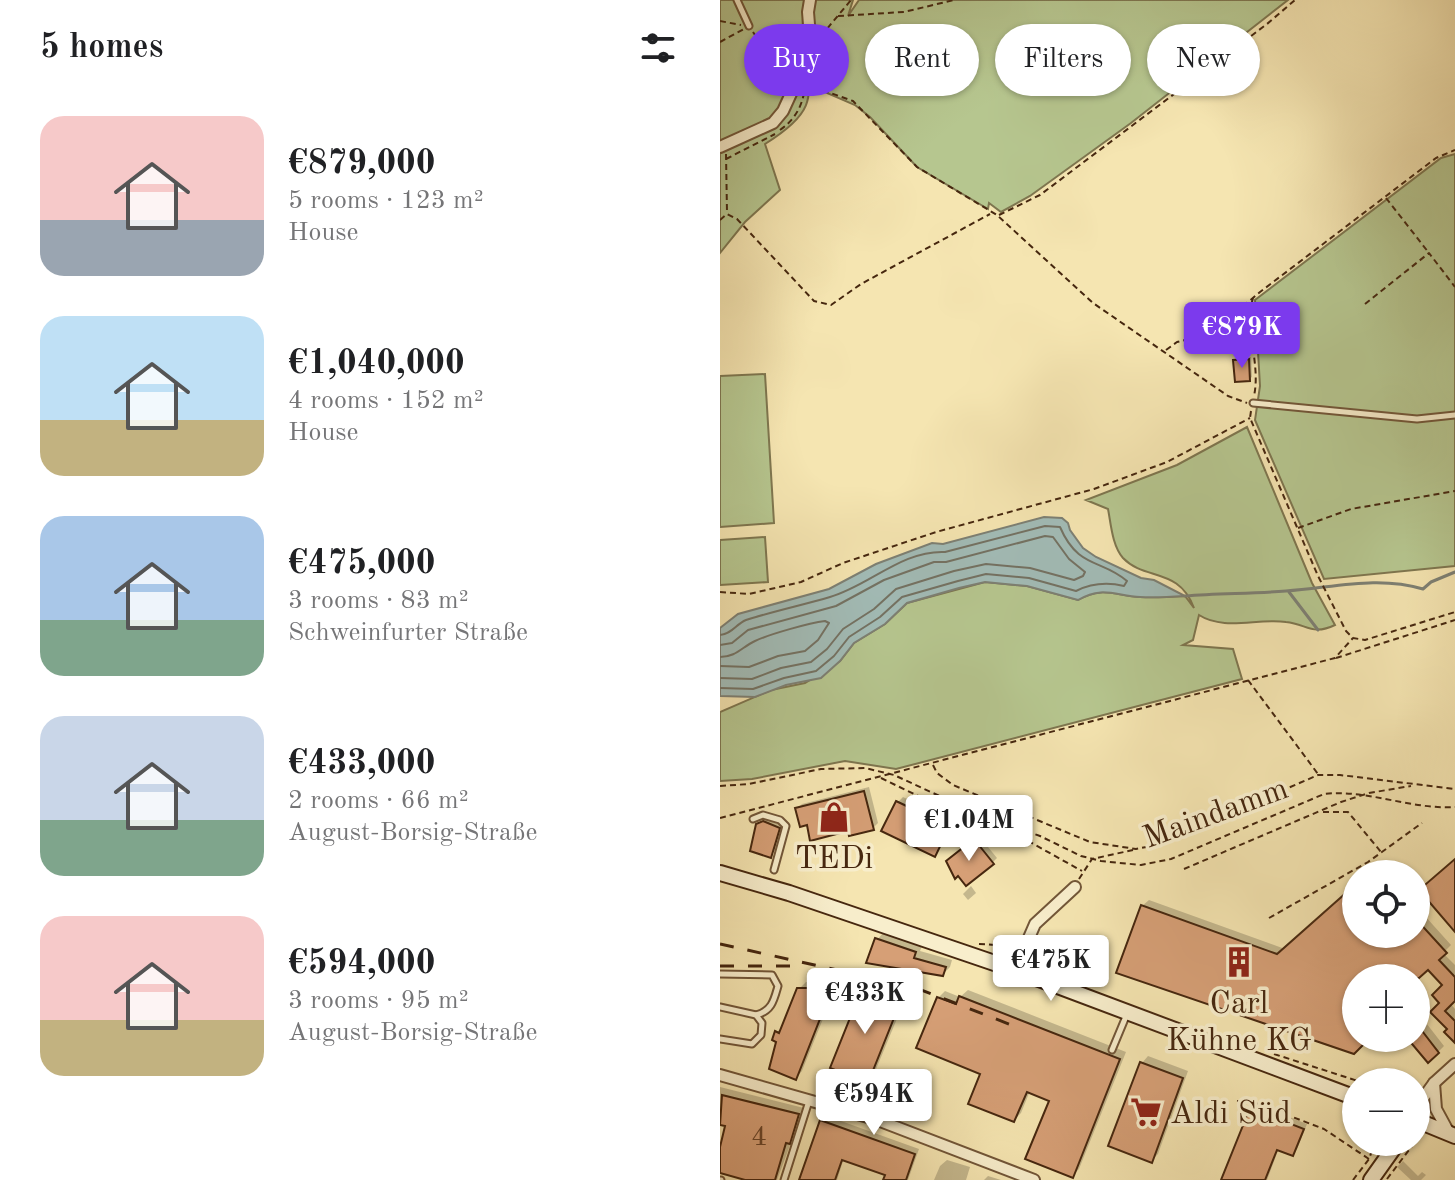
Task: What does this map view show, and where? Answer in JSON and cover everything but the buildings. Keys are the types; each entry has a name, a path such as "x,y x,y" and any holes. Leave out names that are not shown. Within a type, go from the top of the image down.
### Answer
{"main road":[{"path":"720,873 789,893 1015,970 1342,1093"},
{"path":"1430,1126 1452,1135"}],"street":[{"path":"809,24 810,0"},
{"path":"722,146 773,123 791,96"},
{"path":"1015,970 1035,924 1075,887"},
{"path":"1430,1089 1455,1064"},
{"path":"720,1077 875,1119 1034,1180"},
{"path":"1434,1083 1436,1109 1452,1135"}],"lane":[{"path":"737,0 748,24"},
{"path":"1253,403 1417,419 1455,415"},
{"path":"753,819 756,815 763,815 780,820 786,826 774,870"},
{"path":"720,974 772,975 778,986 773,1004 765,1013 756,1015 720,1007"},
{"path":"1112,1050 1127,1013"},
{"path":"720,1039 752,1044 761,1035 762,1023 756,1015"},
{"path":"784,1180 809,1100"}],"path":[{"path":"831,24 851,0"},
{"path":"838,16 904,12 954,0"},
{"path":"997,215 1040,195 1295,0"},
{"path":"720,42 744,29"},
{"path":"839,96 853,101 917,167 988,209 991,214"},
{"path":"720,220 727,214 727,177 722,146"},
{"path":"1201,336 1217,328 1436,158 1455,150"},
{"path":"1385,197 1455,287"},
{"path":"727,214 737,219 814,301 825,305 991,214 997,215 1093,303 1228,396 1253,403"},
{"path":"1365,304 1429,253"},
{"path":"1253,298 1250,307 1256,381 1250,418 1318,576 1346,631 1353,638 1373,639 1455,612"},
{"path":"1164,352 1177,342 1201,336 1240,333 1254,341"},
{"path":"720,592 749,594 817,576 843,563 936,532 1135,475 1250,418"},
{"path":"1297,528 1351,509 1455,491"},
{"path":"720,818 1335,658 1455,620"},
{"path":"1335,658 1353,638"},
{"path":"1248,680 1318,775"},
{"path":"933,764 943,778 969,792 1090,842 1136,849"},
{"name":"Maindamm","path":"720,786 749,784 837,767 865,768 894,775 971,811 1040,836 1081,856 1141,865 1161,863 1324,794 1338,792 1455,807"},
{"path":"1075,887 1092,859 1157,845 1318,775 1455,789"},
{"path":"880,777 980,826 1030,842 1082,871"},
{"path":"1184,869 1360,795 1416,785"},
{"path":"1317,812 1348,812 1381,852"},
{"path":"1269,918 1381,852 1422,823"},
{"path":"1237,1101 1253,1102 1324,1129 1377,1172"},
{"path":"1353,1180 1377,1172 1398,1156"}],"green space":[{"path":"720,0 804,0 803,24 744,24 744,96 808,96 805,108 797,119 765,144 780,190 745,222 720,253"},
{"path":"810,0 853,0 848,16 859,0 1288,0 1257,24 1147,24 1147,96 1165,96 1030,196 1001,212 989,203 988,209 917,167 870,117 855,105 834,96 849,96 849,24 810,24"},
{"path":"1455,154 1455,566 1324,579 1255,420 1260,386 1255,300 1441,158"},
{"path":"765,374 774,523 720,527 720,376"},
{"path":"1247,427 1312,583 1335,625 1315,629 1275,621 1230,623 1199,615 1193,640 1183,645 1233,649 1242,679 896,769 845,761 752,779 720,781 720,712 771,690 805,683 840,661 854,643 885,624 907,603 985,582 1027,586 1078,600 1101,592 1146,597 1185,596 1194,608 1180,586 1141,570 1123,558 1114,541 1108,509 1086,500 1177,465"},
{"path":"765,537 768,582 720,585 720,540"}],"water":[{"path":"1044,517 1062,518 1083,548 1096,557 1185,596 1146,597 1101,592 1078,600 1027,586 985,582 907,603 885,624 854,643 821,678 786,685 755,697 720,696 720,628 738,614 829,589 876,564 932,543 943,544"}],"waterway":[{"path":"1185,596 1372,583 1423,589 1431,582 1455,572"},
{"path":"1289,592 1318,630"}],"railway":[{"path":"720,944 837,970"},
{"path":"720,966 794,966"},
{"path":"864,973 893,979 1014,1026"}],"place":[{"name":"TEDi","path":"834,817"},
{"name":"Carl Kühne KG","path":"1239,962"},
{"name":"Aldi Süd","path":"1146,1112"}]}
